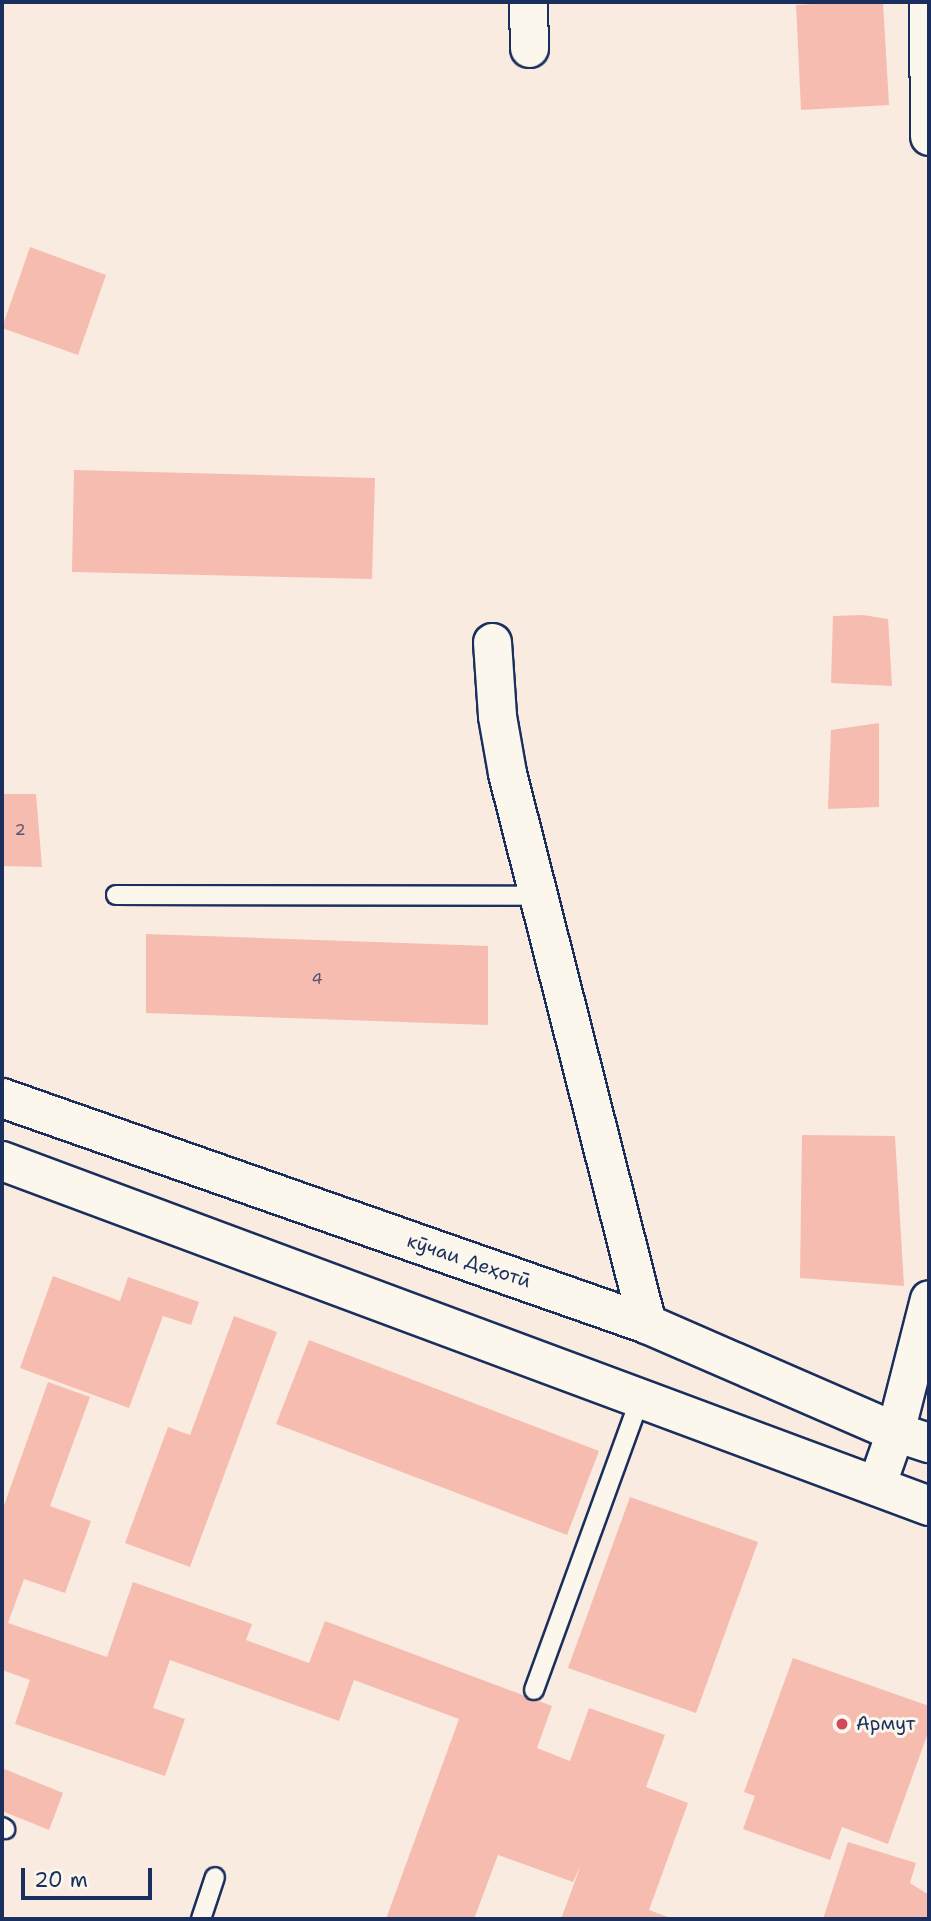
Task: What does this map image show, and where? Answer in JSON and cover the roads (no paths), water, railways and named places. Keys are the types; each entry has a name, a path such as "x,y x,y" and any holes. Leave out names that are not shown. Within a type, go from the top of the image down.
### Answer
{"street":[{"path":"528,2 529,48"},
{"path":"928,2 929,136"},
{"path":"492,642 497,716 507,773 647,1324"},
{"name":"кӯчаи Деҳотӣ","path":"2,1098 647,1324 912,1438"},
{"path":"2,1162 929,1506"},
{"path":"876,1486 912,1438 929,1299"}],"lane":[{"path":"116,895 538,896"},
{"path":"534,1690 640,1398"},
{"path":"201,1919 215,1877"}],"place":[{"name":"Армут","path":"842,1724"}]}
